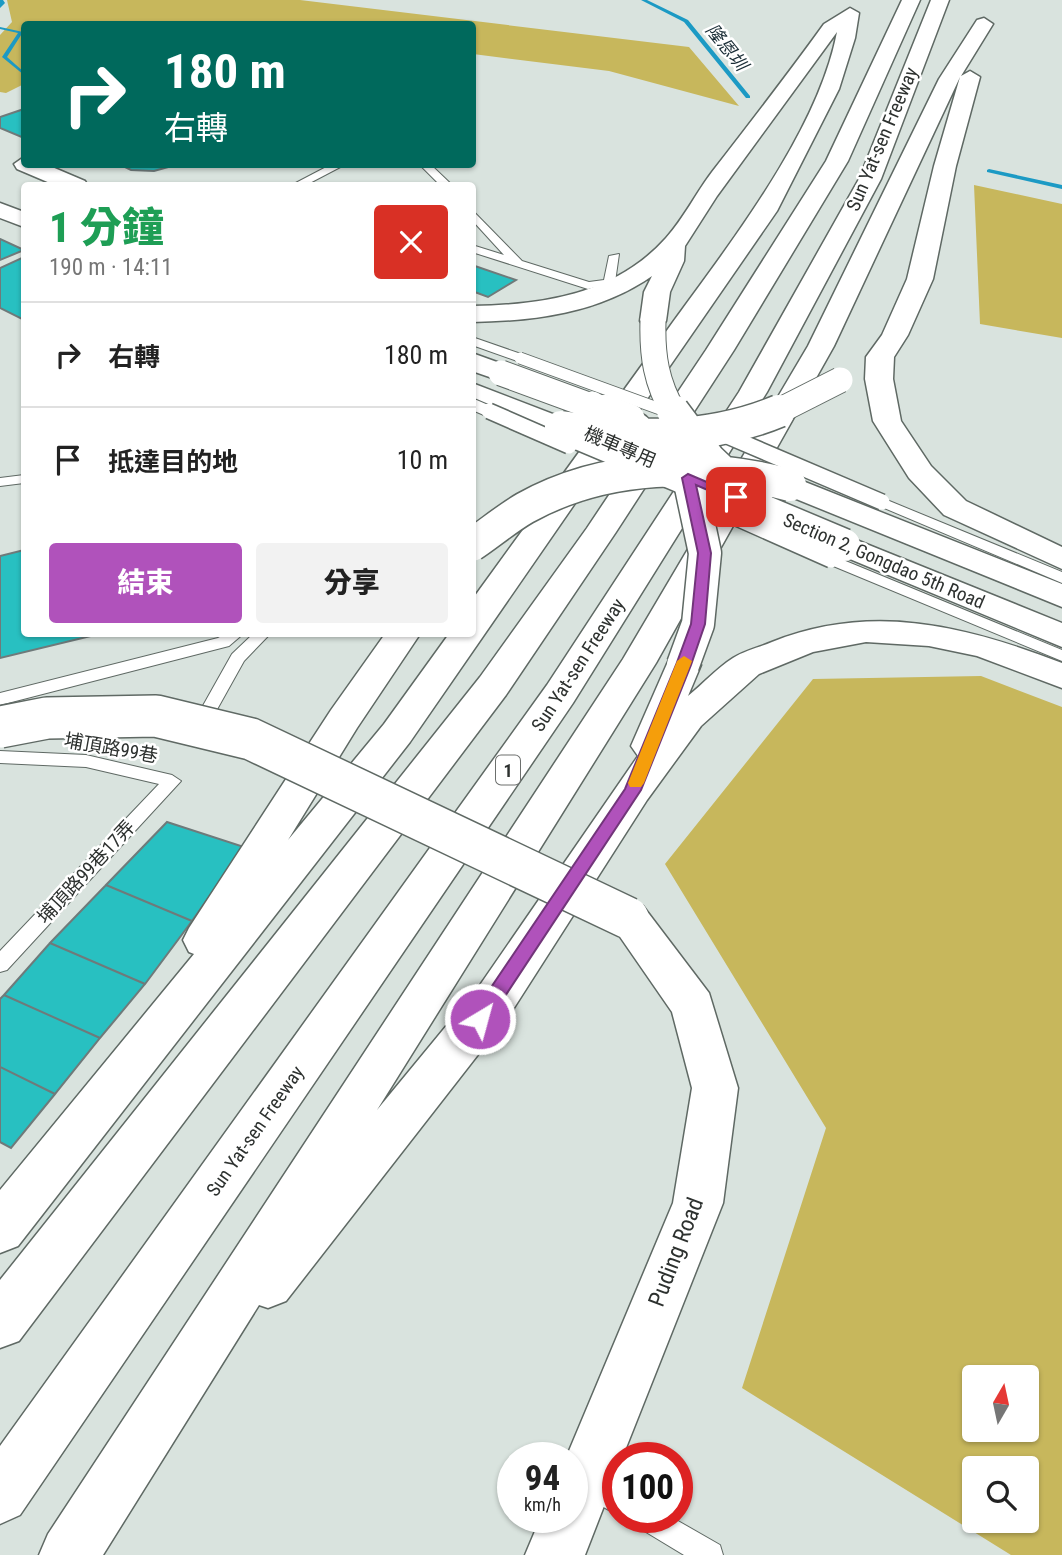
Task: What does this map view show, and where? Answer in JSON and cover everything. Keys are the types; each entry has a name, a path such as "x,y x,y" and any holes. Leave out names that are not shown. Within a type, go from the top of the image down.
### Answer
{"main road":[{"name":"Sun Yat-sen Freeway","path":"0,1322 493,686 592,543 720,350 837,161 911,0"},
{"name":"Sun Yat-sen Freeway","path":"0,1496 560,694 753,392 870,179 940,0"},
{"path":"476,314 556,309 597,298 636,278 673,245 710,189 769,116 831,28 854,7"},
{"path":"476,619 765,211 802,145 824,97 854,7"},
{"path":"69,1555 157,1421 438,972 638,663 821,346 949,79 986,18 945,166 920,279 895,335 880,357 879,379 887,421 920,472 955,508 1062,559"},
{"path":"0,154 17,178 47,182"},
{"path":"0,210 21,219"},
{"path":"633,790 698,624 704,584 705,553 685,453 659,386 652,357 657,292 672,261 673,245"},
{"path":"476,542 525,508 561,492 630,473 685,453 763,417 810,400 840,380 875,346 920,279"},
{"path":"476,361 510,365 685,453"},
{"name":"Section 2, Gongdao 5th Road","path":"476,397 561,427 685,453 876,510 1062,596"},
{"name":"Section 2, Gongdao 5th Road","path":"685,453 759,507 837,552 1062,636"},
{"path":"157,1421 496,998 633,790 688,717 746,666 805,642 866,631 929,635 985,646 1062,676"},
{"path":"344,719 381,637"},
{"path":"0,1220 201,946 344,719 401,637"},
{"path":"0,1229 397,733 465,637"},
{"path":"0,727 47,718 156,716 199,727"},
{"name":"Puding Road","path":"199,727 251,739 628,918 694,1006 715,1088 698,1203 588,1498"},
{"name":"Puding Road","path":"555,1555 568,1533"}],"lane":[{"path":"304,182 333,168"},
{"path":"429,168 444,182"},
{"path":"476,217 519,264"},
{"path":"476,249 588,286 609,282 615,256"},
{"name":"機車專用","path":"476,344 510,365 685,453 837,552 1062,656"},
{"name":"機車專用","path":"476,397 630,473 685,453 876,510 1062,578"},
{"path":"0,482 21,480"},
{"path":"0,699 223,642 230,637"},
{"path":"199,727 238,659 259,637"},
{"name":"埔頂路99巷","path":"0,757 86,761 172,781"},
{"name":"埔頂路99巷17弄","path":"0,964 172,781"},
{"path":"672,1533 710,1555"}],"shaded area":[{"path":"7,0 300,0 474,21 21,21 21,86 6,93 0,92 0,35 12,22"},
{"path":"476,21 689,47 739,106 609,71 476,54"},
{"path":"974,185 1062,204 1062,338 980,324"},
{"path":"981,676 1062,707 1062,1555 1011,1555 976,1533 1039,1533 1039,1456 962,1456 962,1525 742,1388 826,1128 665,864 813,679"}],"building":[{"path":"21,110 21,137 0,128 0,117"},
{"path":"127,168 165,168 154,171"},
{"path":"0,239 21,249 21,251 0,260"},
{"path":"21,258 21,318 0,308 0,268"},
{"path":"476,266 516,280 488,297 476,292"},
{"path":"21,551 21,637 87,637 0,658 0,556"},
{"path":"167,822 244,847 192,921 106,885"},
{"path":"106,885 192,921 145,984 50,943"},
{"path":"50,943 145,984 100,1038 4,995"},
{"path":"4,995 100,1038 55,1094 0,1067 0,999"},
{"path":"0,1067 55,1094 11,1148 0,1142"}],"waterway":[{"path":"0,7 3,3 1,0"},
{"name":"隆恩圳","path":"643,0 686,21 748,97"},
{"path":"0,28 21,32"},
{"path":"21,32 4,57 21,71"},
{"name":"隆恩圳","path":"989,171 1062,187"}],"slow traffic":[{"path":"636,783 684,661"}],"route":[{"path":"480,1019 633,790 683,665 698,624 705,553 688,478 736,497"}]}
